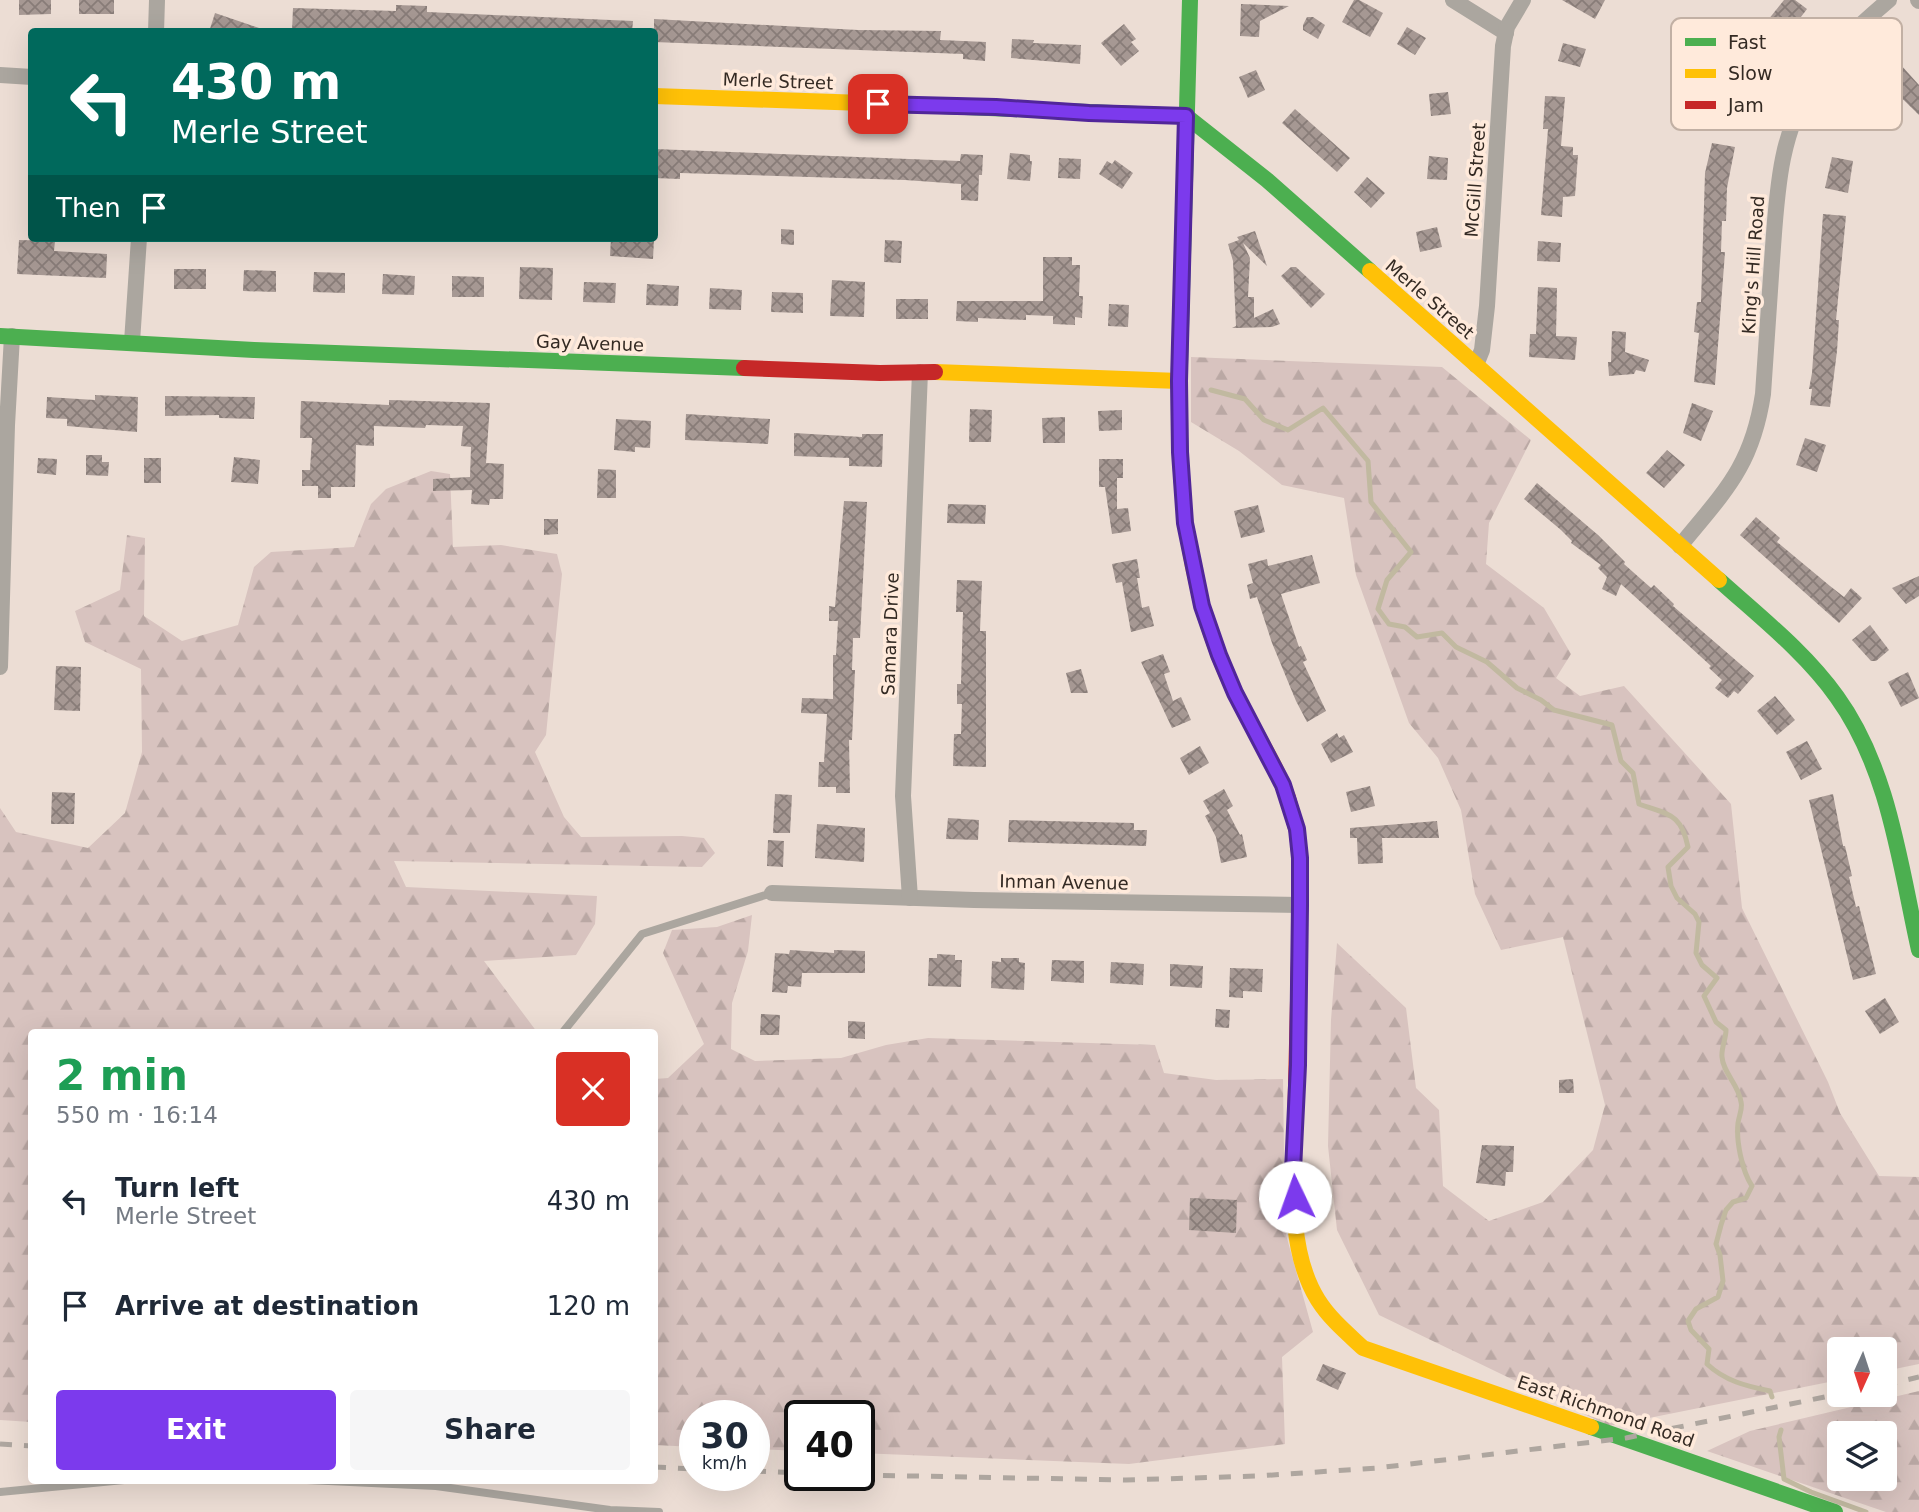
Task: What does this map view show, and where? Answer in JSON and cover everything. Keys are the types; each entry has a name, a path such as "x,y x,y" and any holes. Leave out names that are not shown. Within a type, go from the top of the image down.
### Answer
{"street":[{"path":"156,28 157,0"},
{"path":"1190,0 1179,381 1185,523 1195,578 1219,655 1235,693 1283,785 1295,819 1300,858 1300,905"},
{"path":"1453,0 1506,33"},
{"name":"McGill Street","path":"1476,365 1482,350 1487,306 1503,46 1506,33 1523,0"},
{"name":"King's Hill Road","path":"1867,18 1889,0"},
{"path":"0,75 28,77"},
{"name":"Merle Street","path":"658,96 1186,116 1267,180 1680,546 1799,653 1837,696 1870,757 1883,796 1919,950"},
{"name":"King's Hill Road","path":"1680,546 1740,470 1758,426 1763,394 1778,174 1791,130"},
{"path":"132,342 139,242"},
{"path":"0,667 7,425 6,336"},
{"name":"Gay Avenue","path":"6,336 417,356 1179,381"},
{"name":"Samara Drive","path":"910,898 905,856 903,796 920,372"},
{"name":"Inman Avenue","path":"772,893 1300,905"},
{"name":"East Richmond Road","path":"1300,905 1298,1065 1293,1170 1299,1251 1312,1290 1329,1318 1363,1348 1835,1512"}],"lane":[{"path":"565,1029 642,934 772,893"},
{"path":"0,1492 83,1484"},
{"path":"393,1484 436,1486 610,1510 659,1512"}],"green space":[{"path":"1191,357 1442,367 1531,440 1489,523 1486,564 1544,608 1571,654 1556,678 1580,696 1624,686 1731,804 1742,908 1828,1082 1840,1113 1879,1176 1919,1177 1919,1364 1897,1369 1897,1337 1827,1337 1827,1382 1609,1426 1379,1315 1337,1230 1328,1146 1331,1020 1337,943 1406,1008 1416,1088 1439,1110 1443,1186 1489,1221 1543,1202 1593,1150 1605,1105 1563,937 1501,950 1475,894 1461,810 1438,758 1409,723 1356,575 1344,498 1282,485 1239,451 1191,422"},
{"path":"431,471 450,474 453,547 501,545 557,554 562,574 546,735 535,752 564,817 581,837 704,838 715,853 702,867 394,861 406,887 597,896 595,924 576,955 484,961 535,1029 28,1029 28,1422 0,1420 0,808 16,832 88,848 125,813 142,752 141,669 85,642 75,611 120,590 127,535 145,538 144,616 182,641 238,625 254,567 271,552 354,547 371,504 386,489"},
{"path":"752,915 748,951 732,1003 731,1049 755,1061 841,1058 886,1045 928,1038 1155,1045 1164,1073 1216,1080 1283,1079 1285,1231 1313,1332 1282,1357 1285,1444 1129,1464 875,1454 875,1400 784,1400 784,1450 770,1450 770,1400 679,1400 679,1446 658,1445 658,1079 668,1078 704,1044 663,953 672,930 717,927"},
{"path":"1919,1391 1919,1512 1886,1512 1707,1451 1750,1431 1851,1407 1897,1407 1897,1396"}],"building":[{"path":"19,0 51,0 51,14 19,15"},
{"path":"79,0 114,0 114,14 79,14"},
{"path":"1354,0 1383,13 1370,37 1342,22"},
{"path":"1562,0 1605,0 1595,19"},
{"path":"1784,0 1795,0 1807,9 1800,18 1770,18"},
{"path":"1241,4 1289,6 1260,21 1259,37 1240,36"},
{"path":"396,5 427,6 427,12 633,21 632,28 292,28 293,8 396,11"},
{"path":"215,13 259,28 210,28"},
{"path":"1307,17 1313,17 1325,25 1318,39 1303,30"},
{"path":"654,19 858,30 941,31 940,40 986,42 985,61 963,59 963,54 658,42 658,28 654,28"},
{"path":"1124,24 1136,39 1131,42 1139,51 1121,66 1101,43"},
{"path":"1407,27 1426,38 1415,55 1397,44"},
{"path":"1012,39 1034,40 1033,43 1081,45 1080,64 1011,58"},
{"path":"1563,43 1586,49 1580,67 1558,61"},
{"path":"1902,66 1919,85 1919,115 1902,98"},
{"path":"1256,70 1265,90 1248,98 1239,77"},
{"path":"1448,92 1451,114 1431,116 1429,94"},
{"path":"1545,96 1565,97 1561,146 1573,147 1573,155 1578,155 1575,196 1563,197 1562,217 1541,215 1548,129 1543,129"},
{"path":"1295,109 1350,158 1337,172 1282,123"},
{"path":"1712,143 1735,147 1727,188 1726,221 1722,221 1721,252 1725,252 1715,385 1694,382 1699,333 1694,332 1697,302 1701,302 1705,173"},
{"path":"658,149 960,161 961,154 983,155 978,201 961,200 961,184 680,173 680,179 658,178"},
{"path":"1010,153 1030,155 1030,181 1007,179"},
{"path":"1429,156 1448,158 1447,180 1427,179"},
{"path":"1832,157 1853,161 1848,193 1825,188"},
{"path":"1059,158 1081,159 1080,179 1058,178"},
{"path":"1115,160 1133,173 1122,189 1099,174 1107,161 1112,164"},
{"path":"1367,177 1385,193 1371,208 1354,192"},
{"path":"1823,214 1846,216 1836,320 1839,320 1837,351 1830,407 1810,405 1812,389 1809,389"},
{"path":"1437,227 1442,247 1420,252 1416,232"},
{"path":"781,229 794,230 794,245 781,244"},
{"path":"1255,231 1267,266 1243,243 1250,258 1248,297 1254,297 1254,318 1273,309 1280,324 1272,327 1232,328 1236,326 1233,261 1228,244 1239,240 1237,237"},
{"path":"19,240 55,242 54,251 107,254 106,278 17,274"},
{"path":"885,240 902,241 901,263 884,262"},
{"path":"1538,241 1561,243 1560,262 1537,261"},
{"path":"611,242 654,242 653,259 610,256"},
{"path":"1043,257 1072,257 1072,265 1080,265 1079,296 1083,296 1082,318 1075,317 1075,325 1053,324 1053,316 1026,315 1026,320 978,318 978,322 956,321 957,301 1043,301"},
{"path":"520,267 553,268 552,300 519,299"},
{"path":"1291,267 1296,267 1325,294 1311,308 1281,276"},
{"path":"174,269 206,269 206,289 174,289"},
{"path":"244,270 276,271 276,292 243,291"},
{"path":"314,272 345,273 345,293 313,292"},
{"path":"383,274 415,276 414,295 382,294"},
{"path":"452,276 484,277 484,297 452,297"},
{"path":"832,280 865,282 864,317 830,316"},
{"path":"584,282 616,283 615,303 583,302"},
{"path":"647,284 679,286 678,306 646,305"},
{"path":"1538,287 1557,288 1556,336 1577,337 1575,360 1529,357 1530,334 1536,334"},
{"path":"710,288 742,290 741,310 709,309"},
{"path":"772,292 803,293 803,313 771,312"},
{"path":"896,299 928,299 928,319 896,319"},
{"path":"1109,304 1129,305 1128,327 1108,326"},
{"path":"1612,331 1626,332 1625,352 1649,360 1645,372 1636,370 1634,374 1609,376"},
{"path":"95,395 138,397 137,432 67,426 67,419 46,418 47,397 95,400"},
{"path":"165,396 255,397 254,419 219,418 219,415 165,416"},
{"path":"389,400 490,403 486,463 504,464 503,499 490,499 489,505 471,504 472,490 433,491 433,479 470,477 471,447 461,446 463,426 374,426 374,446 356,445 355,487 331,487 331,498 318,498 318,486 302,486 302,470 310,470 312,438 300,438 301,401 389,405"},
{"path":"1692,403 1713,411 1701,441 1683,433"},
{"path":"970,409 992,410 991,442 969,442"},
{"path":"1122,410 1122,430 1099,431 1098,411"},
{"path":"686,414 770,419 768,444 685,440"},
{"path":"1065,417 1065,443 1043,443 1042,418"},
{"path":"616,419 651,421 650,448 635,447 635,452 614,450"},
{"path":"794,433 862,437 862,434 883,434 882,467 849,466 849,458 794,456"},
{"path":"1805,438 1826,445 1817,472 1796,465"},
{"path":"1667,450 1685,465 1664,488 1646,473"},
{"path":"86,455 102,455 102,462 109,462 108,476 86,475"},
{"path":"234,457 260,460 258,484 231,482"},
{"path":"38,458 57,459 56,475 37,473"},
{"path":"144,458 161,458 161,483 144,483"},
{"path":"1099,459 1123,459 1123,478 1117,478 1117,509 1128,508 1131,531 1112,534 1105,487 1099,487"},
{"path":"598,469 616,470 616,498 597,498"},
{"path":"1537,483 1598,535 1624,564 1651,588 1654,585 1673,606 1754,676 1738,694 1734,691 1728,698 1715,688 1722,680 1709,668 1711,666 1621,584 1616,596 1602,589 1607,577 1598,568 1601,565 1571,543 1561,530 1524,499"},
{"path":"844,501 867,502 860,638 853,638 852,670 855,670 852,740 849,740 850,793 836,793 836,787 818,787 819,762 824,762 827,714 801,713 802,698 833,699 833,655 836,655 838,621 829,621 829,606 835,607"},
{"path":"948,504 986,505 985,524 947,523"},
{"path":"1258,505 1265,532 1241,538 1234,511"},
{"path":"1756,517 1780,538 1777,542 1844,597 1851,588 1862,598 1839,623 1740,535"},
{"path":"544,519 558,519 558,534 544,535"},
{"path":"1312,555 1320,583 1281,594 1299,647 1301,646 1307,660 1303,662 1326,711 1307,722 1272,643 1257,597 1250,599 1247,585 1253,583 1248,564 1267,559 1268,566"},
{"path":"1137,559 1142,608 1149,606 1154,626 1131,632 1122,582 1116,583 1112,564"},
{"path":"1919,576 1919,596 1906,604 1892,588"},
{"path":"957,580 982,581 980,631 986,631 986,767 953,766 954,734 961,734 962,704 957,704 957,684 961,684 963,612 956,612"},
{"path":"1870,625 1889,650 1876,661 1871,661 1852,640"},
{"path":"1163,654 1170,672 1164,674 1173,701 1181,697 1191,720 1172,728 1141,662"},
{"path":"56,666 81,667 80,711 54,710"},
{"path":"1081,669 1088,693 1071,693 1066,673"},
{"path":"1908,672 1919,698 1901,707 1888,682"},
{"path":"1775,696 1795,720 1777,735 1757,711"},
{"path":"1337,733 1339,738 1344,735 1353,752 1331,763 1321,744"},
{"path":"1807,741 1822,769 1801,780 1786,752"},
{"path":"1200,746 1209,763 1189,775 1180,758"},
{"path":"1370,786 1375,806 1351,812 1346,792"},
{"path":"1224,789 1233,806 1227,810 1240,835 1242,834 1247,857 1221,863 1216,837 1205,816 1210,813 1203,801"},
{"path":"52,792 75,793 74,824 51,824"},
{"path":"775,794 792,795 790,833 773,833"},
{"path":"1833,794 1852,876 1849,877 1856,907 1859,906 1876,974 1853,980 1809,800"},
{"path":"948,818 979,820 978,840 946,839"},
{"path":"1009,820 1134,823 1134,830 1147,830 1146,846 1008,842"},
{"path":"1437,821 1439,838 1382,838 1383,863 1358,864 1357,838 1350,838 1350,828"},
{"path":"817,824 865,828 864,862 815,858"},
{"path":"768,840 784,841 783,867 767,866"},
{"path":"790,950 834,953 834,950 865,951 865,973 802,973 801,987 788,986 787,993 772,992 775,953 789,954"},
{"path":"937,954 955,955 955,960 962,960 961,987 928,986 929,958 937,958"},
{"path":"1001,958 1019,958 1019,962 1025,963 1024,990 991,988 992,961 1001,962"},
{"path":"1052,960 1084,961 1084,983 1051,981"},
{"path":"1111,962 1144,964 1143,985 1110,983"},
{"path":"1170,964 1203,966 1202,988 1170,986"},
{"path":"1230,968 1263,969 1262,992 1243,991 1243,998 1229,997"},
{"path":"1885,998 1899,1022 1880,1034 1865,1011"},
{"path":"1216,1009 1230,1010 1229,1028 1215,1027"},
{"path":"761,1014 780,1015 779,1035 760,1035"},
{"path":"848,1021 865,1022 865,1039 848,1038"},
{"path":"1573,1079 1574,1093 1559,1093 1559,1080"},
{"path":"1482,1145 1514,1146 1513,1172 1506,1172 1505,1186 1476,1183"},
{"path":"1190,1198 1237,1200 1236,1233 1189,1230"},
{"path":"1323,1364 1346,1373 1338,1390 1316,1380"}],"waterway":[{"path":"1211,390 1245,399 1264,420 1288,430 1323,408 1368,461 1371,502 1411,552 1387,580 1378,609 1389,624 1405,627 1417,637 1442,633 1456,647 1487,662 1517,688 1554,710 1612,725 1621,761 1633,773 1639,804 1666,813 1682,827 1688,847 1668,867 1671,886 1677,898 1695,914 1699,922 1696,953 1702,965 1717,978 1704,996 1716,1022 1726,1030 1722,1057 1740,1096 1742,1107 1738,1123 1739,1147 1745,1172 1752,1186 1746,1198 1733,1202 1726,1210 1721,1225 1716,1244 1723,1281 1718,1297 1696,1309 1688,1321 1691,1330 1709,1349 1707,1364 1729,1379 1770,1391 1772,1397"},
{"path":"1781,1430 1779,1437 1784,1479 1866,1512"}],"railway":[{"path":"1897,1382 1919,1377"},
{"path":"875,1475 1126,1480 1257,1476 1377,1468 1626,1438 1827,1396"},
{"path":"0,1444 28,1446"},
{"path":"658,1467 679,1468"},
{"path":"770,1472 784,1472"}],"traffic: fast":[{"path":"1185,519 1179,401 1190,0"},
{"path":"893,104 1186,116 1267,180 1370,271"},
{"path":"0,336 254,350 744,368"},
{"path":"1719,580 1811,665 1855,725 1881,786 1919,950"},
{"path":"1591,1427 1835,1512"}],"traffic: slow":[{"path":"658,96 893,104"},
{"path":"1370,271 1719,580"},
{"path":"935,372 1179,381"},
{"path":"1185,519 1192,564 1209,630 1225,672 1277,771 1288,798"},
{"path":"1295,1129 1294,1217 1301,1261 1318,1300 1339,1326 1363,1348 1591,1427"}],"traffic: jam":[{"path":"744,368 880,373 935,372"},
{"path":"1288,798 1297,832 1301,873 1295,1129"}],"route":[{"path":"878,104 1186,116 1179,381 1185,523 1202,606 1219,655 1235,693 1283,785 1297,829 1300,905 1298,1065 1293,1170 1295,1197"}]}
